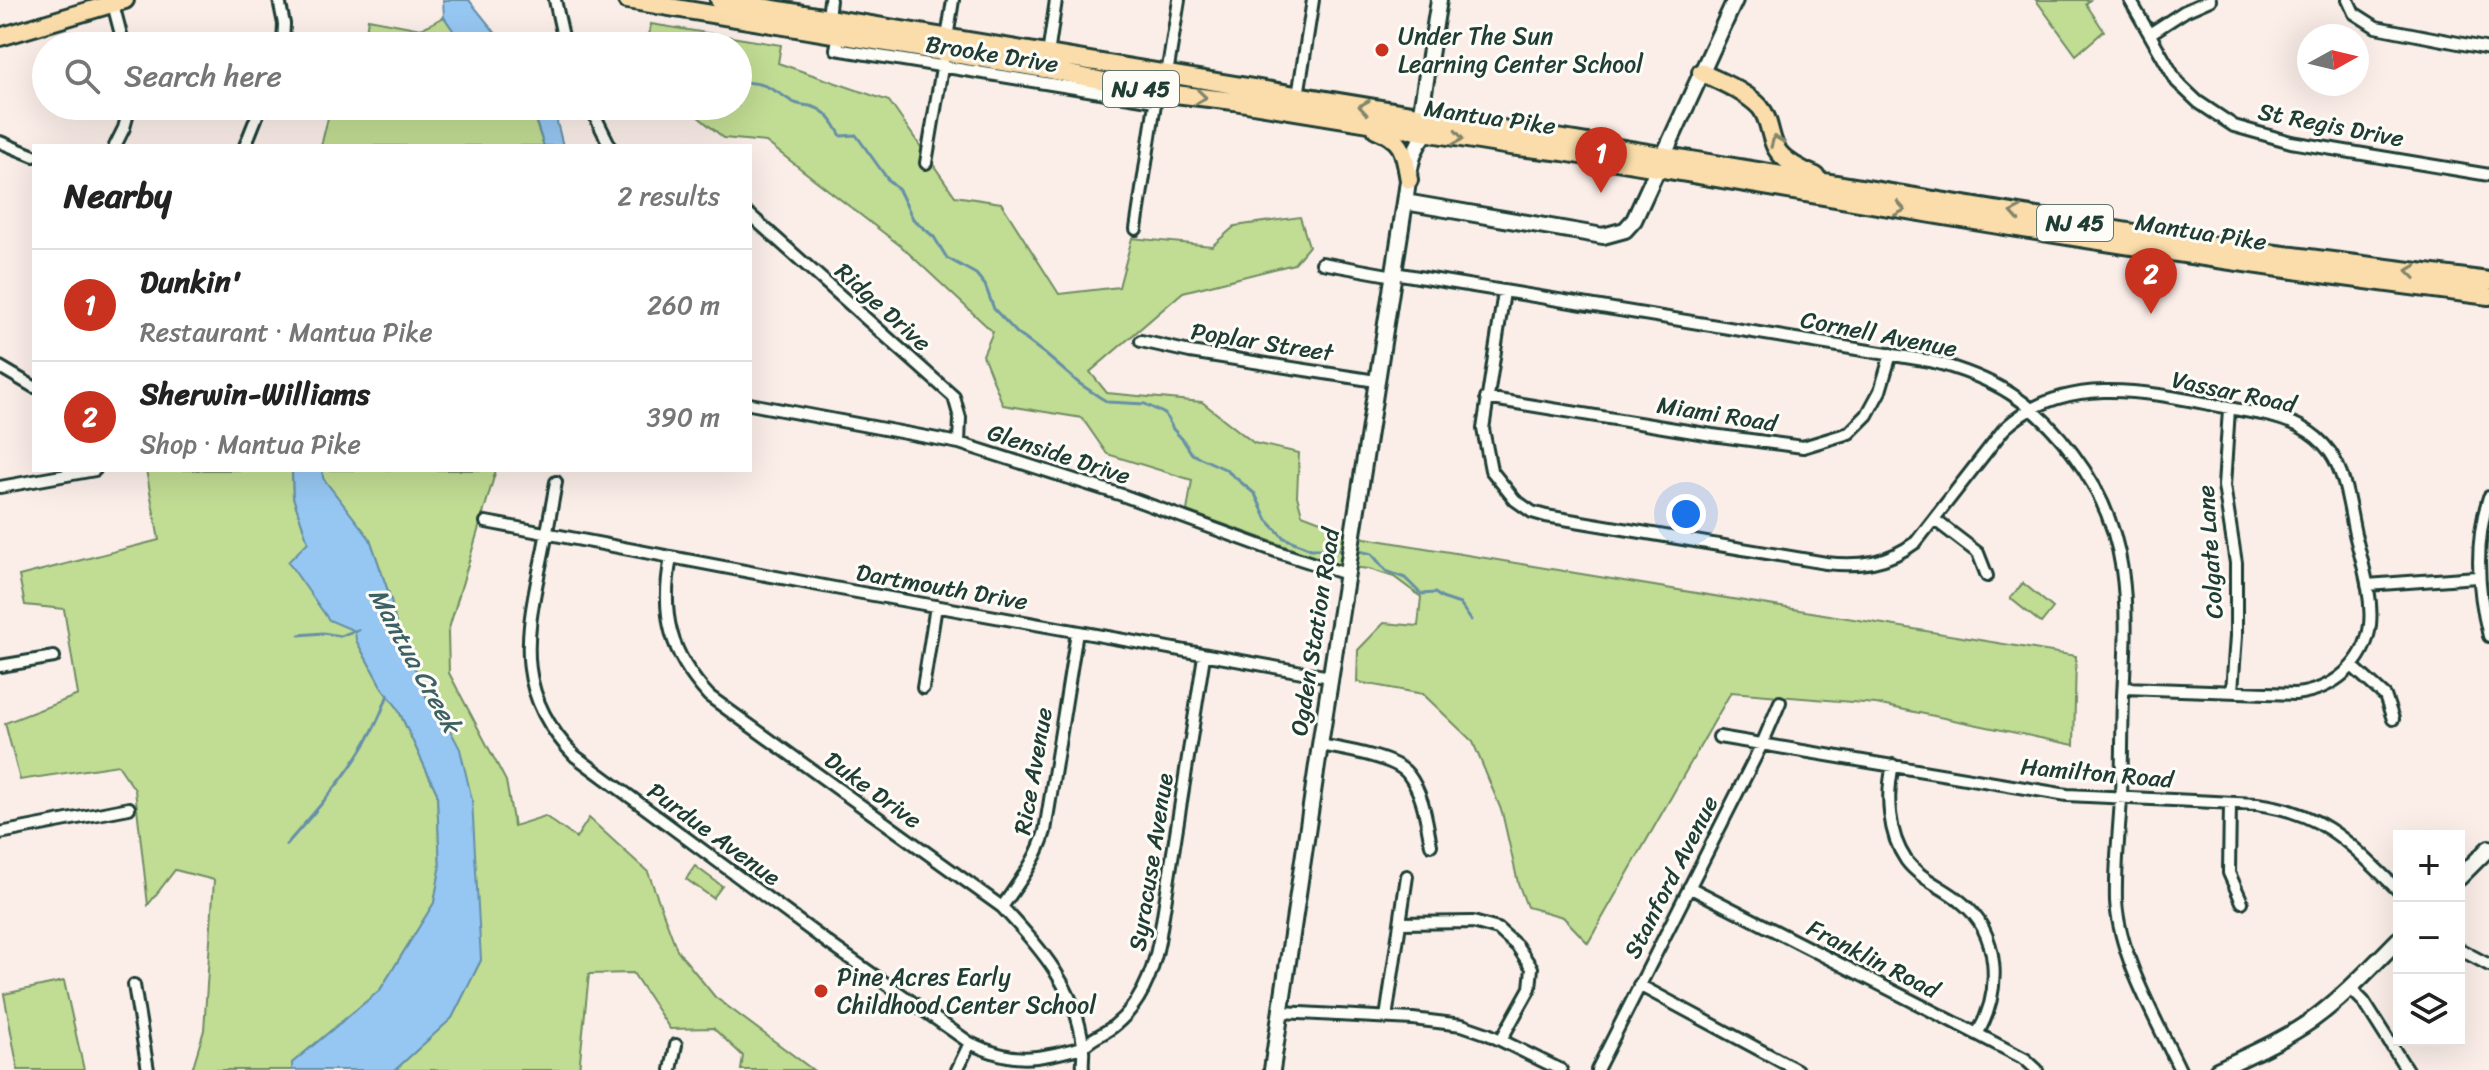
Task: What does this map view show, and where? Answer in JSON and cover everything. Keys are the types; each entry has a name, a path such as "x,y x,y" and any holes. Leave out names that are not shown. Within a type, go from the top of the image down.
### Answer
{"main road":[{"name":"Mantua Pike","path":"627,0 945,52 1157,97 1234,101 1427,133 1836,184 2207,245 2489,281"},
{"name":"Mantua Pike","path":"719,0 828,18 945,52 1048,55 1420,117 1957,219 2244,263 2489,296"},
{"path":"0,37 119,2"},
{"path":"1701,72 1733,88 1760,108 1771,128 1776,148 1789,162 1836,184"},
{"path":"1234,101 1243,107 1378,130 1392,136 1399,143 1405,158 1409,180"}],"street":[{"path":"71,17 78,0"},
{"path":"279,0 284,32"},
{"path":"555,0 562,32"},
{"path":"828,18 830,0"},
{"path":"926,163 953,0"},
{"path":"1048,55 1056,0"},
{"path":"1167,74 1179,0"},
{"path":"1298,96 1313,0"},
{"path":"1420,117 1439,0"},
{"path":"1405,202 1603,236 1630,226 1735,0"},
{"name":"St Regis Drive","path":"2130,0 2177,82 2198,102 2234,126 2291,142 2489,175"},
{"path":"2151,33 2185,11 2210,0"},
{"path":"2348,0 2354,13 2376,27 2489,49"},
{"path":"119,2 122,32"},
{"path":"1136,229 1157,97"},
{"path":"116,144 126,120"},
{"path":"246,144 255,120"},
{"path":"597,120 609,144"},
{"name":"Ogden Station Road","path":"1272,1070 1405,202 1414,151 1418,141 1427,133"},
{"path":"0,142 32,155"},
{"name":"Ridge Drive","path":"752,217 954,397 960,418 959,443"},
{"name":"Cornell Avenue","path":"1322,263 1930,361 1985,379 2033,409 2059,435 2095,487 2114,530 2125,577 2127,602 2117,875 2119,922 2130,959 2180,1070"},
{"name":"Vassar Road","path":"1504,292 1483,429 1491,470 1515,500 1532,512 1546,516 1847,566 1884,560 1916,542 2004,429 2020,414 2056,397 2074,392 2125,390 2284,418 2318,439 2339,468 2367,585 2370,624 2367,638 2352,666"},
{"name":"Poplar Street","path":"1141,341 1190,352 1376,381"},
{"name":"Miami Road","path":"1486,398 1803,447 1849,433 1867,415 1880,391 1891,354"},
{"path":"0,367 32,386"},
{"name":"Glenside Drive","path":"752,404 959,443 1183,516 1346,574"},
{"name":"Colgate Lane","path":"2229,409 2224,486 2236,563 2232,691"},
{"path":"0,487 84,472"},
{"name":"Purdue Avenue","path":"556,482 532,605 528,659 537,700 557,738 575,756 643,807 970,1043 994,1055 1018,1058 1051,1055 1083,1047"},
{"path":"2489,497 2481,531 2484,558 2477,577 2489,636"},
{"path":"1935,520 1978,553 1987,576"},
{"name":"Dartmouth Drive","path":"486,522 1330,677"},
{"name":"Duke Drive","path":"671,558 667,598 671,636 689,674 709,696 1002,907 1043,951 1056,971 1075,1014 1083,1047 1083,1070"},
{"path":"2367,585 2477,577"},
{"path":"923,688 936,606"},
{"name":"Rice Avenue","path":"1002,907 1030,866 1045,831 1077,632"},
{"name":"Syracuse Avenue","path":"1083,1047 1114,1027 1127,1013 1149,979 1155,961 1204,656"},
{"path":"0,666 54,657"},
{"path":"2124,688 2306,693 2335,682 2352,666 2385,696 2393,719"},
{"name":"Stanford Avenue","path":"1597,1070 1763,742 1780,702"},
{"name":"Hamilton Road","path":"1719,737 2067,795 2282,807 2335,831 2393,885"},
{"path":"1320,745 1379,758 1407,771 1424,805 1431,845"},
{"path":"1893,765 1889,781 1890,813 1906,860 1960,900 1975,916 1990,945 1995,969 1992,1000 1977,1034"},
{"path":"2230,803 2229,873 2242,902"},
{"path":"0,833 129,808"},
{"path":"2465,872 2489,848"},
{"path":"1386,1018 1407,876"},
{"name":"Franklin Road","path":"1689,887 2025,1059 2037,1070"},
{"path":"1400,923 1473,922 1498,929 1517,946 1532,968 1530,988 1501,1040"},
{"path":"2217,1070 2263,1049 2314,1019 2393,945"},
{"path":"2465,952 2489,965"},
{"path":"134,985 148,1070"},
{"path":"1639,985 1797,1070"},
{"path":"2350,988 2364,1002 2407,1070"},
{"path":"1281,1012 1462,1025 1501,1040 1561,1070"},
{"path":"957,1070 970,1043"},
{"path":"671,1070 676,1045"}],"green space":[{"path":"2036,0 2090,0 2086,4 2104,31 2076,55"},
{"path":"444,17 454,32 366,32 368,19 421,29"},
{"path":"651,24 701,32 650,32"},
{"path":"752,40 781,45 778,63 889,101 955,196 1001,203 1059,294 1119,287 1132,238 1212,246 1235,226 1300,217 1309,246 1294,264 1183,292 1090,372 1107,393 1202,402 1254,443 1299,453 1297,496 1302,514 1365,538 2076,656 2074,745 1876,704 1731,692 1588,943 1563,917 1527,907 1518,883 1502,812 1473,742 1423,694 1357,682 1358,650 1384,623 1418,626 1421,597 1394,577 1369,569 1340,566 1187,511 1192,480 1107,454 1082,418 1003,405 983,355 993,332 902,247 766,142 724,138 702,120 752,120"},
{"path":"328,120 535,120 543,144 322,144"},
{"path":"146,472 292,472 293,497 308,542 350,628 356,631 356,640 381,686 397,707 437,793 440,870 434,903 380,990 292,1063 292,1070 192,1070 204,1030 214,880 175,870 148,905 135,790 118,765 20,780 5,723 78,695 64,609 25,605 19,576 159,540"},
{"path":"323,472 495,472 448,632 449,673 506,781 514,826 545,816 576,838 589,818 648,872 677,950 715,997 813,1070 741,1070 743,1056 713,1028 670,1029 633,973 589,974 579,1070 395,1070 452,1018 481,960 427,700 418,672 402,655 391,600 370,539 322,478"},
{"path":"2023,583 2053,608 2041,623 2010,598"},
{"path":"695,866 722,886 713,898 686,879"},
{"path":"64,981 84,1070 18,1070 4,994"}],"water":[{"path":"443,0 469,0 495,32 454,32 444,17"},
{"path":"536,120 556,120 562,144 543,144"},
{"path":"292,472 323,472 323,478 370,539 391,600 402,655 418,672 427,700 438,707 460,749 472,800 481,960 452,1018 395,1070 292,1070 292,1063 380,990 434,903 440,870 437,793 397,707 381,686 356,640 355,631 329,620 288,562 308,542 293,497"}],"waterway":[{"path":"752,83 772,89 796,103 821,110 841,136 856,135 899,190 913,219 934,237 947,258 976,274 985,285 994,309 1017,333 1080,384 1108,402 1145,404 1165,414 1192,454 1225,469 1255,494 1267,520 1284,538 1311,549 1344,549"},
{"path":"1355,550 1372,554 1386,571 1405,578 1421,594 1435,593 1460,604 1471,620"},
{"path":"299,635 323,633 340,636 358,630"},
{"path":"286,845 358,756 388,694"}],"place":[{"name":"Under The Sun Learning Center School","path":"1382,50"},
{"name":"Dunkin'","path":"1601,193"},
{"name":"Sherwin-Williams","path":"2151,314"},
{"name":"Pine Acres Early Childhood Center School","path":"821,991"}],"water label":[{"name":"Mantua Creek","path":"415,660"}]}
